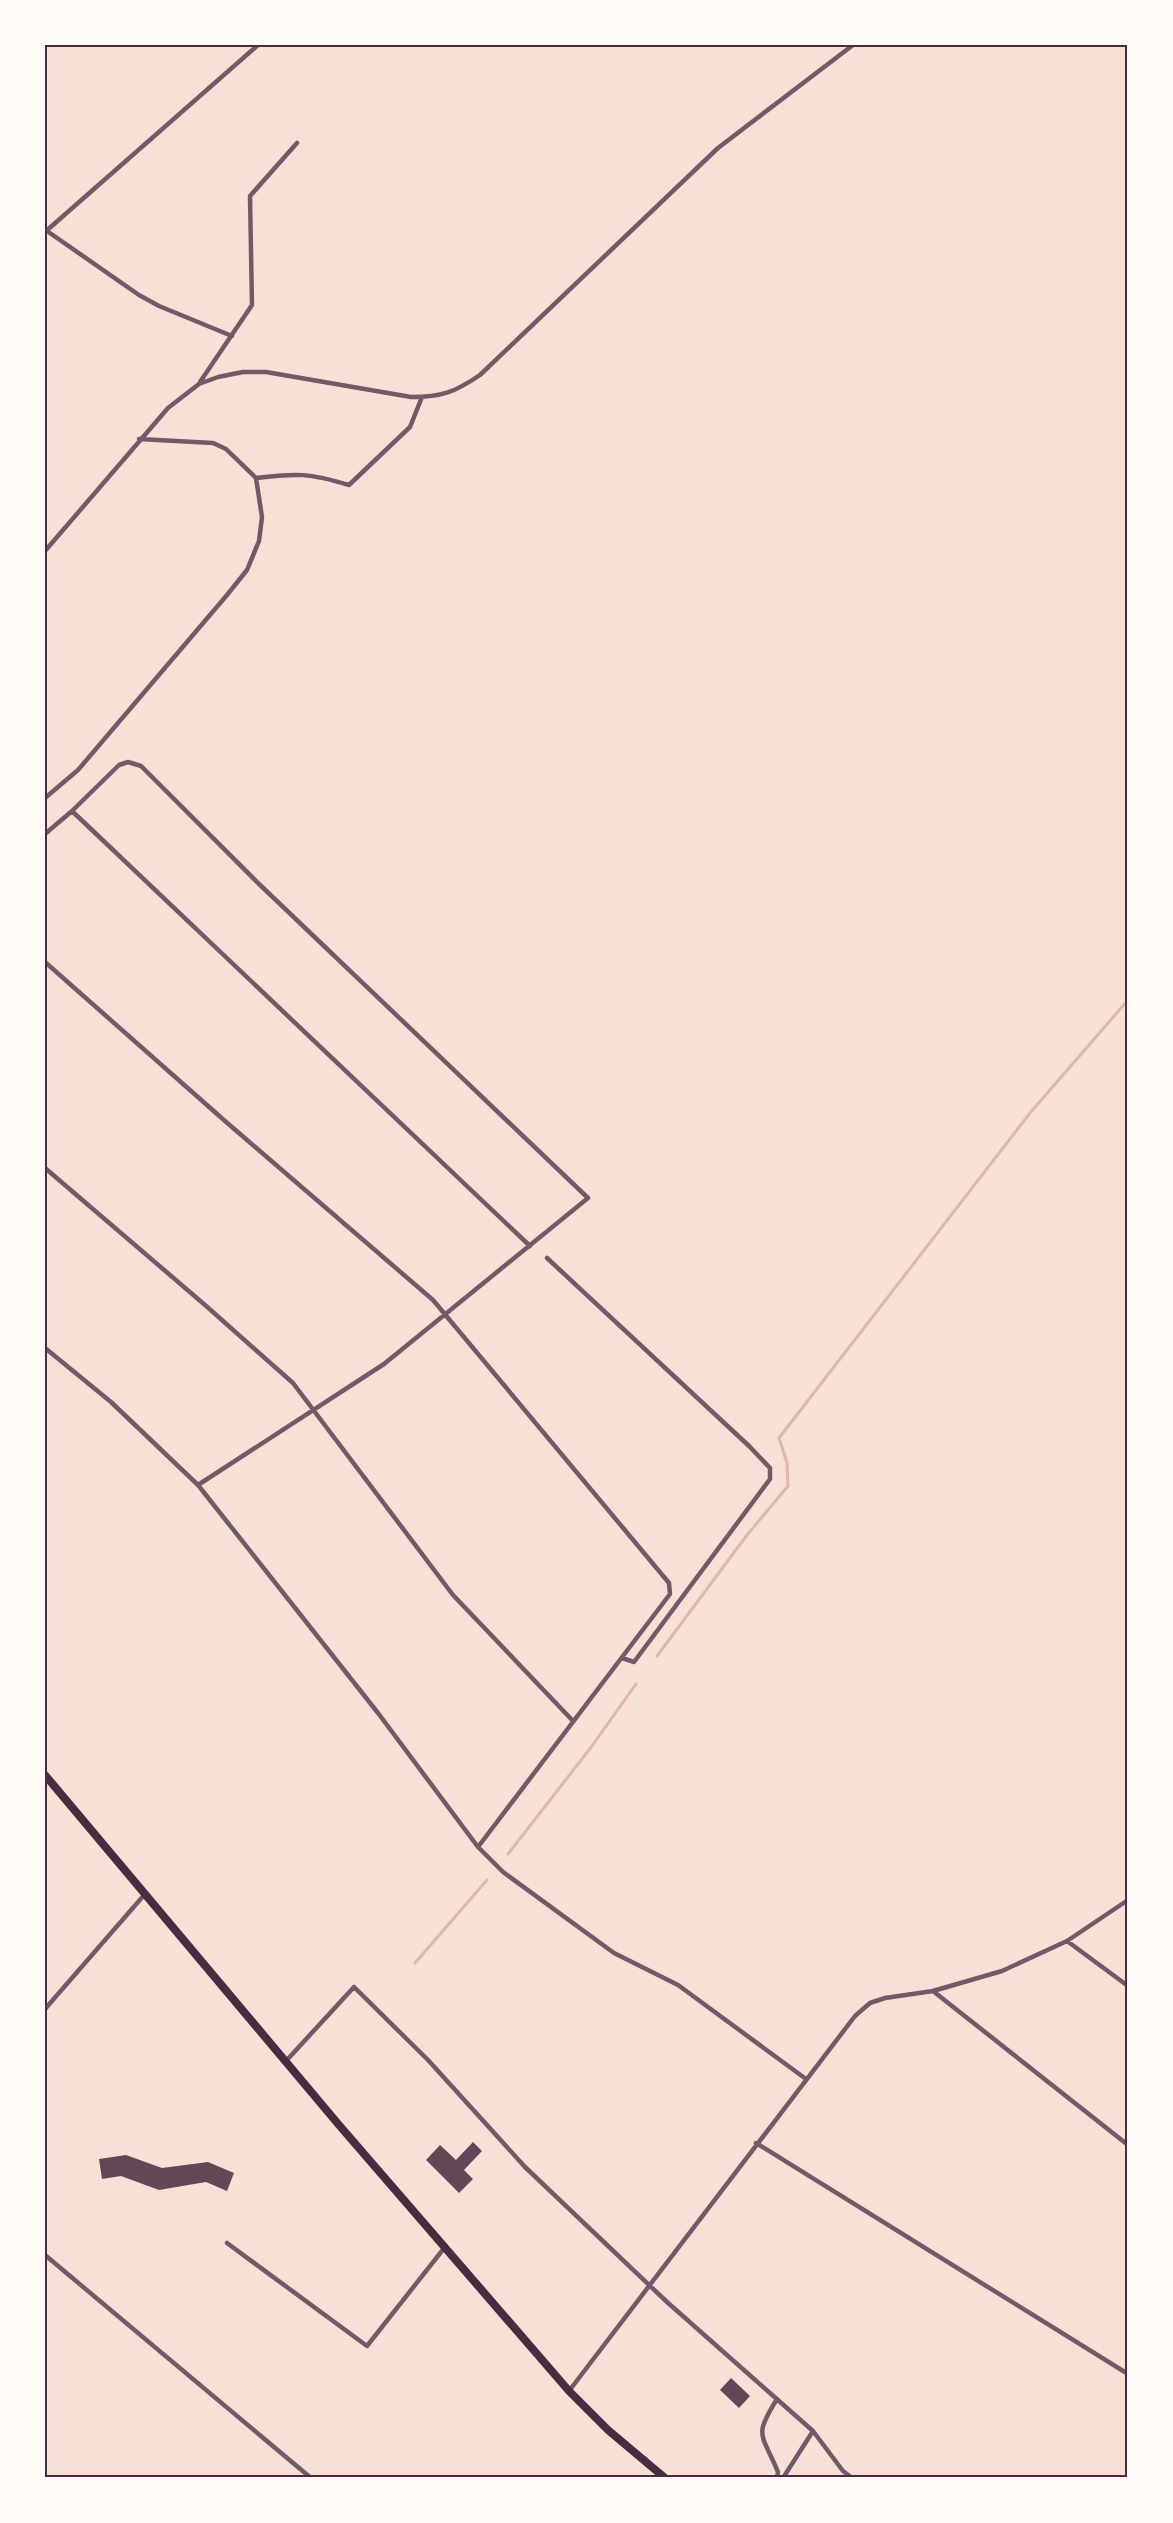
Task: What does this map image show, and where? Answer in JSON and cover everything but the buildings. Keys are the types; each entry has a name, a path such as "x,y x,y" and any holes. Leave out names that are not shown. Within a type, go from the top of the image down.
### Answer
{"main road":[{"path":"45,1775 569,2391 608,2430 666,2478"}],"street":[{"path":"232,336 159,306 139,295 46,232 258,45"},
{"path":"45,551 138,440 168,408 199,384 243,372 266,372 372,391 422,397 434,397 457,390 480,375 718,148 853,45"},
{"path":"199,384 252,305 250,196 297,143"},
{"path":"256,478 297,473 349,485 410,427 422,397"},
{"path":"45,798 78,770 247,570 259,541 262,517 256,478 225,449 213,443 138,440"},
{"path":"45,834 119,765 128,762 141,766 258,883 588,1198 384,1364 198,1485"},
{"path":"72,811 530,1246"},
{"path":"45,962 446,1314 669,1583 670,1594 478,1847"},
{"path":"45,1168 293,1383 453,1595 573,1721"},
{"path":"547,1258 749,1446 770,1468 771,1473 770,1479 634,1662 622,1658"},
{"path":"45,1348 111,1402 198,1485 378,1713 478,1847 503,1872 614,1953 678,1985 806,2079"},
{"path":"45,2009 145,1894"},
{"path":"569,2391 855,2016 870,2003 885,1998 933,1991 1002,1971 1067,1941 1128,1900"},
{"path":"1067,1941 1128,1986"},
{"path":"286,2061 354,1987 428,2060 525,2167 650,2286 813,2431 843,2471 852,2478"},
{"path":"933,1991 1128,2145"},
{"path":"756,2143 1128,2374"},
{"path":"227,2243 367,2346 445,2247"},
{"path":"45,2255 311,2478"},
{"path":"777,2399 761,2429 778,2472 777,2478"},
{"path":"783,2478 813,2431"}],"waterway":[{"path":"657,1656 747,1535 788,1486 787,1463 779,1438 1030,1113 1128,1000"},
{"path":"508,1854 592,1746 636,1684"},
{"path":"415,1963 487,1880"}]}
